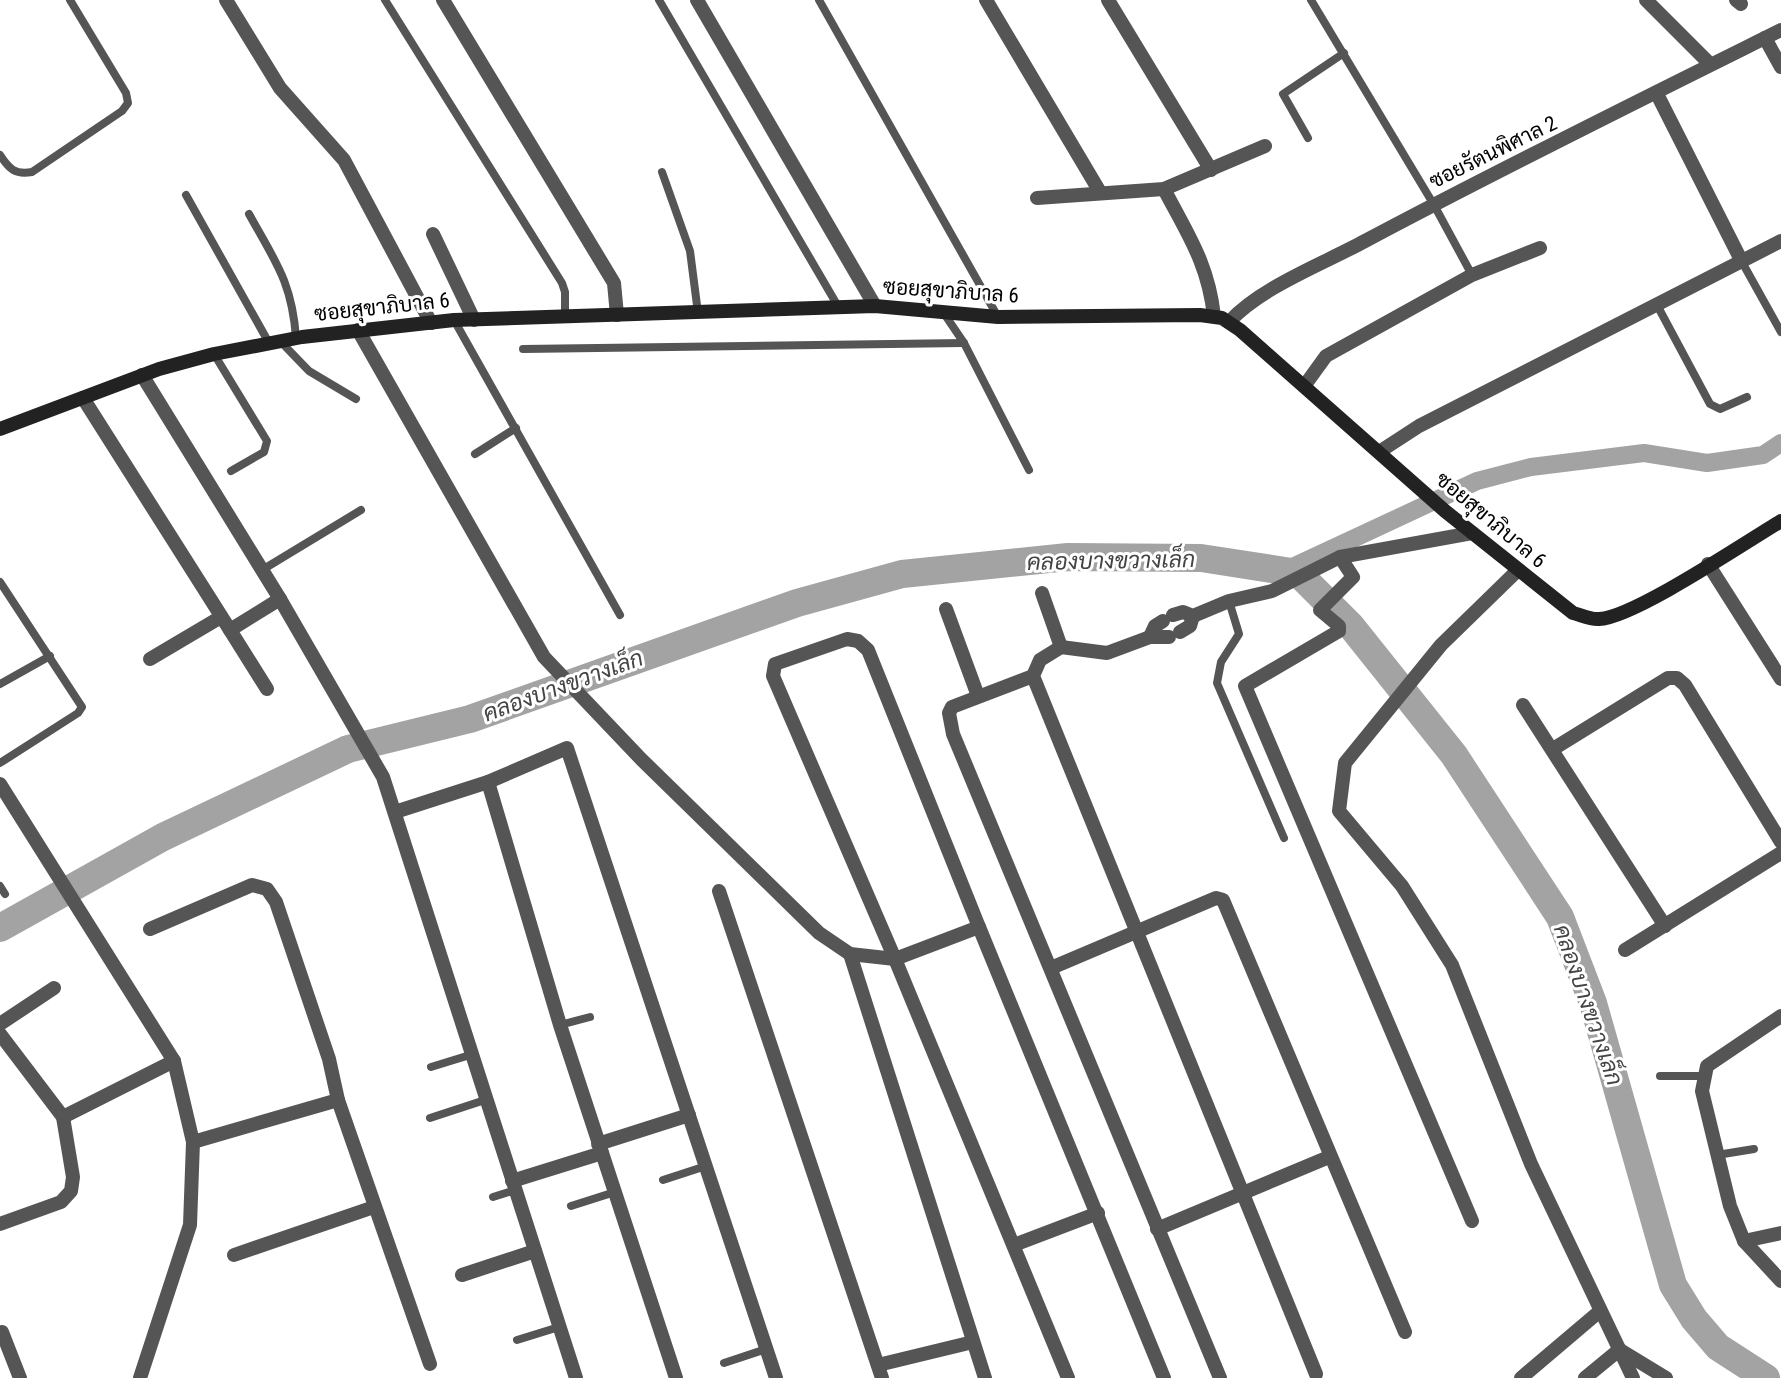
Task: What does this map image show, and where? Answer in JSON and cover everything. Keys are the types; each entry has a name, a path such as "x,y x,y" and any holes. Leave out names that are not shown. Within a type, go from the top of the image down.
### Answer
{"street":[{"path":"226,0 280,88 344,160 431,323"},
{"path":"443,0 614,283 617,315"},
{"path":"697,0 875,306"},
{"path":"986,0 1100,192"},
{"path":"1108,0 1211,170"},
{"path":"1646,0 1709,63"},
{"name":"ซอยรัตนพิศาล 2","path":"1229,322 1258,298 1434,205 1657,94 1709,63 1781,30"},
{"path":"1765,38 1781,67"},
{"path":"1657,94 1742,262"},
{"path":"1037,198 1164,189 1265,146"},
{"path":"1164,189 1203,263 1210,283 1214,316"},
{"path":"433,234 474,320"},
{"path":"1379,452 1419,426 1781,241"},
{"path":"1305,385 1326,356 1472,275 1540,248"},
{"name":"ซอยสุขาภิบาล 6","path":"0,429 142,375 214,354 296,338 454,320 875,306 998,317 1214,316 1229,322 1305,385 1425,494 1573,613 1598,620 1613,616 1651,599 1781,521"},
{"path":"358,330 544,657 595,712 819,933 850,954 895,959 979,927"},
{"path":"142,375 280,599 383,777 470,1055 576,1378"},
{"path":"83,398 267,689"},
{"path":"1150,637 1155,626 1168,618 1183,612 1193,615 1229,601 1272,591 1340,557 1468,530"},
{"path":"1340,557 1353,577 1322,607 1321,612 1339,626 1339,631 1245,686 1472,1221"},
{"path":"1708,564 1781,679"},
{"path":"1518,570 1441,645 1345,763 1339,811 1402,886 1452,965 1531,1164 1633,1378"},
{"path":"1042,593 1061,647"},
{"path":"150,659 280,599"},
{"path":"946,609 978,696"},
{"path":"1193,615 1190,626 1175,635 1150,637 1107,653 1061,647 1040,660 1033,676 1316,1374"},
{"path":"1068,1378 895,959 773,676 775,664 786,658 847,639 858,641 868,650 1164,1378"},
{"path":"1033,676 952,707 949,713 953,734 1220,1378"},
{"path":"1553,749 1668,678 1677,678 1685,685 1781,842"},
{"path":"1523,705 1665,926"},
{"path":"395,812 488,782 567,748 776,1378"},
{"path":"488,782 560,1024 676,1378"},
{"path":"0,784 83,912 174,1061 193,1142 190,1225 140,1378"},
{"path":"1625,950 1781,853"},
{"path":"150,929 252,885 267,889 276,902 325,1046 338,1100 430,1364"},
{"path":"719,891 880,1372 973,1342"},
{"path":"1051,968 1216,898 1226,903 1329,1157 1405,1332"},
{"path":"850,954 985,1378"},
{"path":"0,1024 54,988"},
{"path":"1781,1016 1707,1066 1702,1091 1730,1206 1744,1241 1781,1280"},
{"path":"0,1034 63,1117 73,1177 71,1191 61,1202 0,1224"},
{"path":"63,1117 174,1061"},
{"path":"193,1142 338,1100"},
{"path":"513,1186 600,1148 689,1115"},
{"path":"1157,1229 1329,1157"},
{"path":"234,1255 374,1208"},
{"path":"1014,1245 1097,1213"},
{"path":"1744,1241 1781,1233"},
{"path":"462,1275 535,1251"},
{"path":"1521,1378 1600,1311"},
{"path":"2,1332 20,1378"},
{"path":"1585,1378 1619,1350"},
{"path":"1619,1350 1666,1378"}],"lane":[{"path":"0,155 9,169 21,174 32,172 122,111 128,103 126,93 70,0"},
{"path":"385,0 562,283 565,292 565,317"},
{"path":"659,0 839,308"},
{"path":"819,0 998,317"},
{"path":"1311,0 1434,205 1472,275"},
{"path":"1308,138 1283,94 1344,53"},
{"path":"662,172 690,251 698,313"},
{"path":"186,195 274,342 309,371 356,399"},
{"path":"249,214 287,283 294,309 296,338"},
{"path":"1742,262 1781,332"},
{"path":"1657,305 1710,404 1720,409 1747,397"},
{"path":"943,312 964,343 1029,470"},
{"path":"454,320 620,615"},
{"path":"523,349 964,343"},
{"path":"214,354 267,441 264,452 231,471"},
{"path":"475,454 516,428"},
{"path":"262,570 361,510"},
{"path":"0,582 82,707 78,713 0,763"},
{"path":"1229,601 1239,634 1221,662 1217,683 1283,838"},
{"path":"0,686 50,656"},
{"path":"560,1024 590,1017"},
{"path":"430,1067 470,1055"},
{"path":"1660,1076 1703,1076"},
{"path":"430,1118 485,1100"},
{"path":"1717,1155 1754,1149"},
{"path":"663,1180 706,1166"},
{"path":"493,1197 513,1186"},
{"path":"571,1206 615,1192"},
{"path":"517,1340 559,1326"},
{"path":"724,1363 766,1349"}],"waterway":[{"path":"1284,571 1477,481 1531,467 1644,453 1707,463 1763,455 1781,443"},
{"name":"คลองบางขวางเล็ก","path":"0,928 163,837 348,749 470,719 797,603 902,574 1068,557 1201,558 1298,573 1351,626 1454,755 1560,917 1593,1003 1673,1285 1694,1319 1718,1347 1766,1378"}]}
